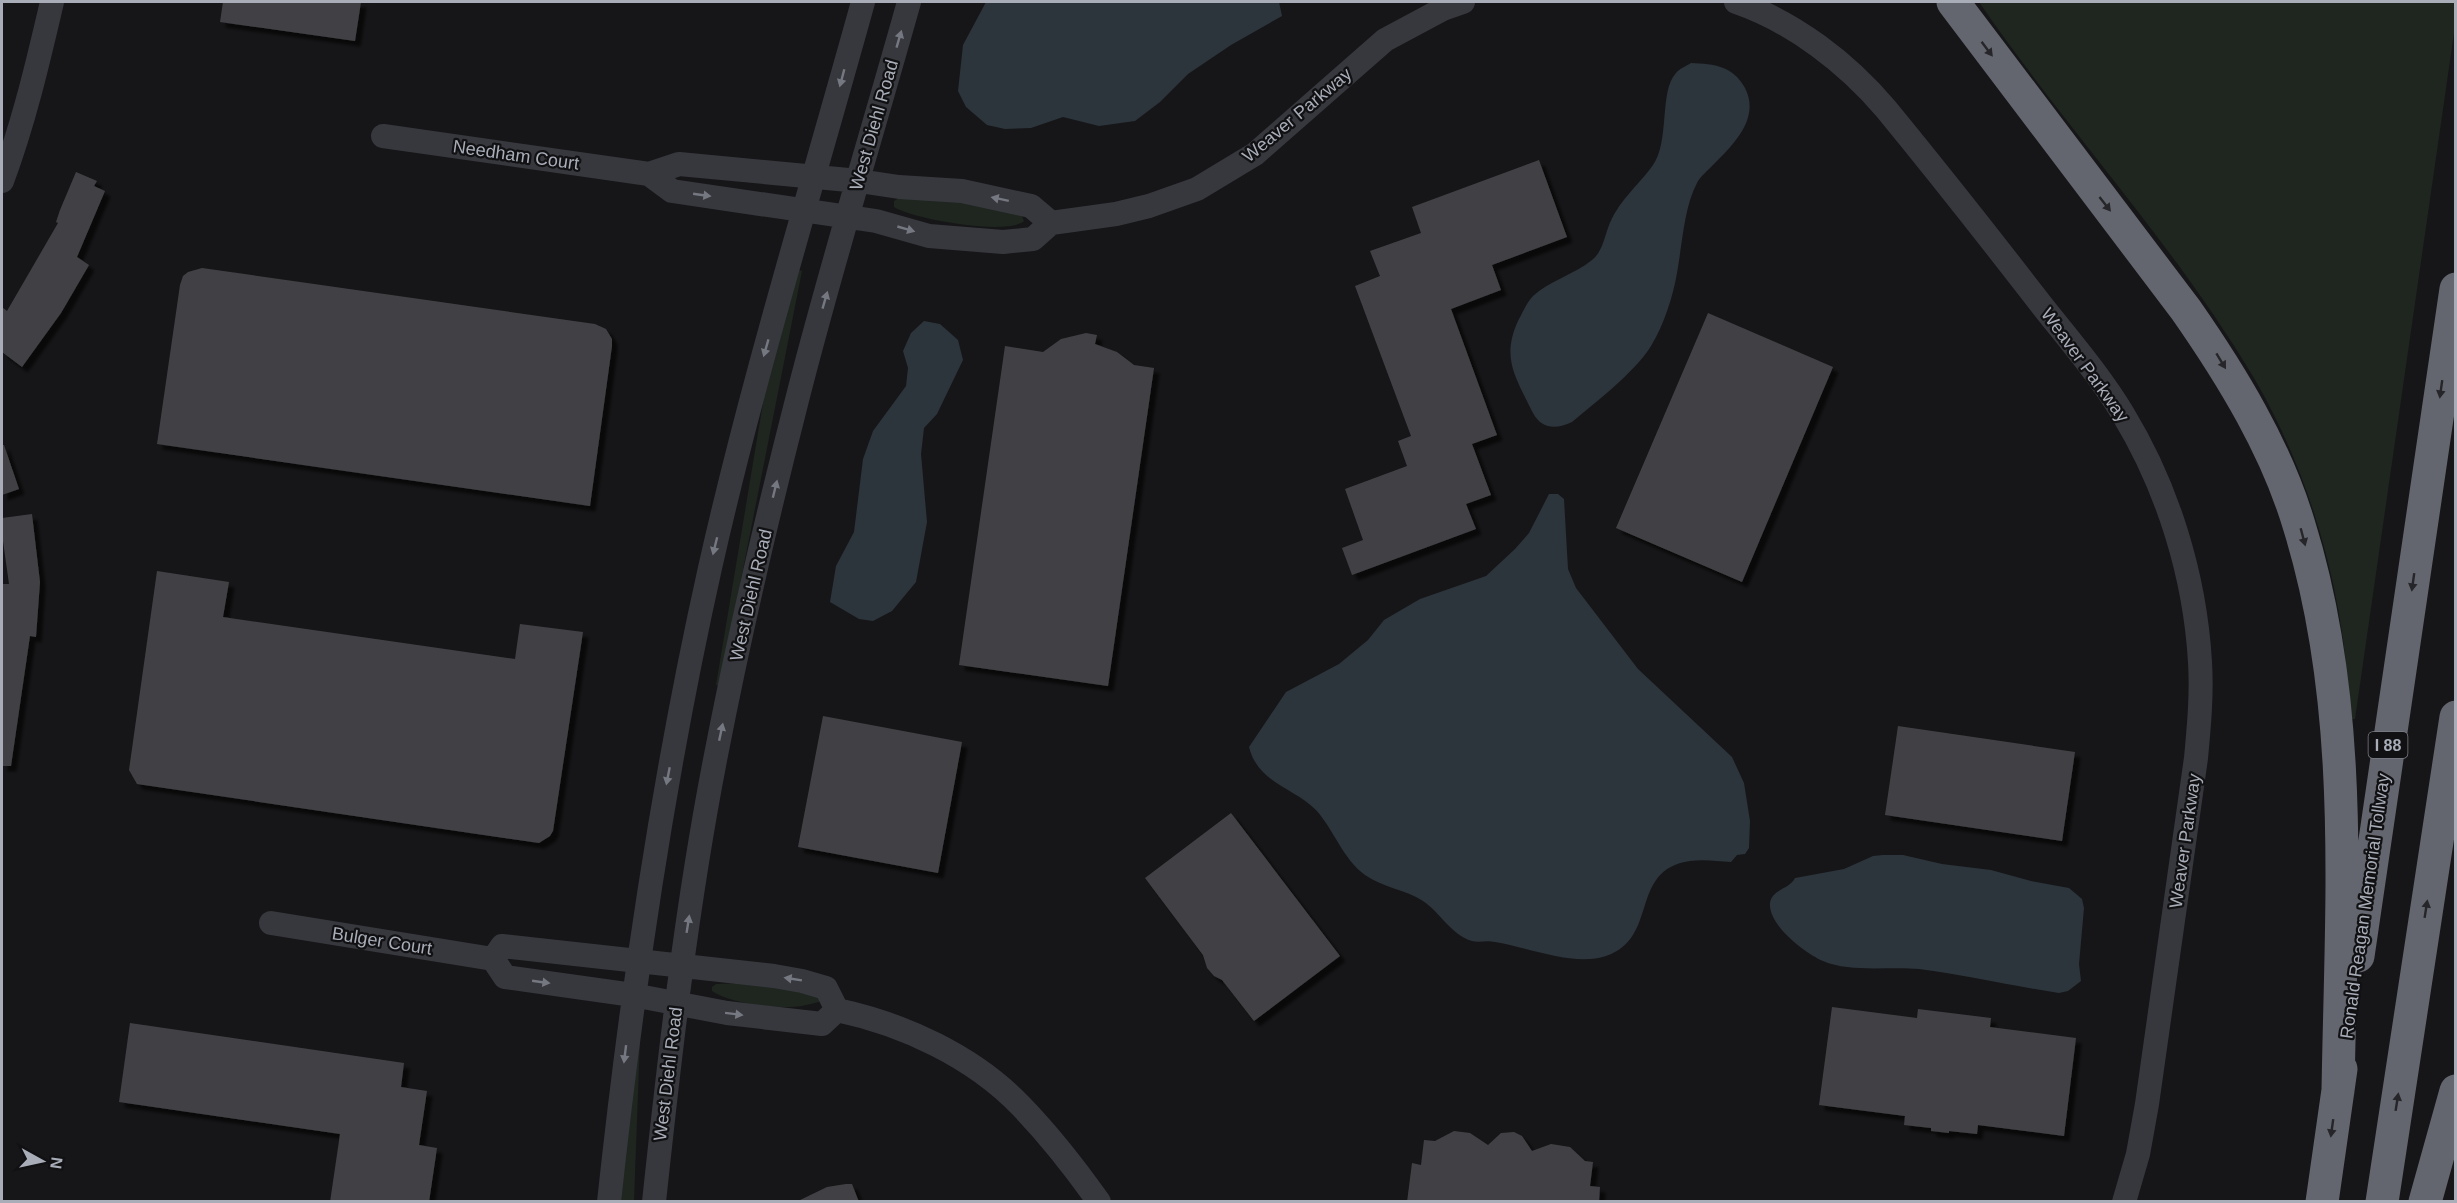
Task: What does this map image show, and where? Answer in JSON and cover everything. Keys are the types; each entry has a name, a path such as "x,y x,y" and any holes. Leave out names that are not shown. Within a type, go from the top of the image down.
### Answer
{"highway":[{"path":"1953,2 2219,357 2269,450 2299,523 2325,629 2339,751 2342,871 2338,1091"},
{"name":"Ronald Reagan Memorial Tollway","path":"2322,1202 2456,290"},
{"path":"2382,1202 2456,717"},
{"path":"2425,1202 2456,1091"}],"street":[{"path":"2,181 31,92 52,2"},
{"path":"609,1202 637,962 666,785 710,567 755,388 863,2"},
{"name":"West Diehl Road","path":"654,1202 682,967 716,757 738,650 798,398 909,2"},
{"name":"Weaver Parkway","path":"849,216 929,236 1003,242 1033,238 1051,223 1116,214 1157,204 1197,189 1255,154 1385,40 1443,9 1463,2"},
{"name":"Weaver Parkway","path":"1736,2 1786,25 1822,48 1866,85 1886,109 2103,384 2141,448 2165,502 2178,539 2189,582 2200,662 2197,747 2147,1104 2138,1154 2124,1202"},
{"name":"Needham Court","path":"383,136 649,174 679,164 859,181"},
{"name":"Needham Court","path":"649,174 672,191 849,216"},
{"path":"859,181 899,187 962,191 1011,201 1031,206 1051,223"},
{"name":"Bulger Court","path":"271,923 493,959"},
{"path":"502,946 802,981 826,988 837,1010 822,1024 727,1013 677,1003 505,977 493,959 502,946"},
{"path":"837,1010 869,1017 917,1035 969,1064 1019,1104 1099,1202"}],"shaded area":[{"path":"986,2 1279,2 1282,16 1231,45 1188,74 1160,102 1135,121 1099,126 1063,117 1031,128 1005,129 987,125 966,107 958,91 963,45"},
{"path":"1979,2 2455,2 2455,26 2355,719 2350,719 2342,630 2323,543 2294,458 2275,417 2254,378 2190,281"},
{"path":"1691,63 1708,64 1735,75 1745,88 1749,99 1747,121 1728,150 1697,183 1686,215 1673,291 1664,320 1651,346 1625,376 1572,422 1555,427 1545,425 1533,413 1512,368 1513,333 1525,307 1533,296 1585,265 1598,253 1617,210 1653,165 1658,155 1671,81 1677,72"},
{"path":"899,198 946,199 1021,214 1024,221 999,227 939,221 904,212 894,207 894,201"},
{"path":"798,270 802,271 720,686 716,685 765,391"},
{"path":"924,321 940,324 958,340 963,360 937,414 924,428 921,454 927,522 916,582 892,611 873,621 859,619 830,602 836,566 854,532 863,459 873,431 906,386 908,368 903,351 911,333"},
{"path":"1549,494 1558,494 1564,499 1568,569 1576,588 1638,669 1732,757 1744,783 1750,821 1749,848 1745,854 1737,855 1731,862 1695,860 1671,867 1658,877 1650,890 1633,935 1623,947 1606,956 1593,959 1565,958 1508,944 1489,941 1475,942 1458,934 1423,901 1372,879 1357,868 1316,810 1268,777 1260,769 1249,747 1286,692 1339,664 1368,640 1384,620 1420,599 1486,576 1529,533"},
{"path":"1903,855 1942,864 1991,870 2069,888 2082,899 2084,908 2079,964 2081,981 2068,991 2059,993 1919,969 1858,968 1834,965 1815,957 1798,945 1775,920 1771,911 1771,898 1795,878 1844,869 1873,856"},
{"path":"748,983 779,987 820,998 819,1002 801,1006 772,1007 739,1002 712,991 712,987 716,984"},
{"path":"638,1040 640,1040 634,1201 618,1202"}],"building":[{"path":"223,2 361,2 355,41 220,22"},
{"path":"1539,160 1567,237 1492,265 1501,290 1451,309 1497,435 1472,444 1491,495 1466,504 1476,529 1352,575 1342,548 1363,540 1345,489 1407,466 1398,441 1411,436 1355,286 1380,276 1370,251 1421,233 1412,207"},
{"path":"76,172 97,181 94,186 105,191 77,257 89,265 61,313 22,367 2,352 2,307 7,311 58,223 56,222 60,210"},
{"path":"202,268 595,324 606,329 612,339 612,346 590,506 157,444 180,285 183,276 188,272"},
{"path":"1708,313 1833,367 1742,582 1616,528"},
{"path":"1086,333 1097,335 1095,344 1117,352 1134,365 1154,368 1108,686 959,665 1005,346 1043,352 1061,339"},
{"path":"2,445 4,445 19,489 2,495"},
{"path":"32,514 40,582 36,637 30,636 11,766 2,766 2,584 9,584 2,518"},
{"path":"157,571 229,582 223,617 515,659 520,624 583,632 553,831 550,836 539,843 137,784 129,770"},
{"path":"823,716 962,742 938,873 798,847"},
{"path":"1898,726 2075,752 2062,841 1885,815"},
{"path":"1231,813 1340,956 1254,1021 1222,980 1214,976 1207,968 1203,955 1145,878"},
{"path":"1832,1007 1917,1018 1918,1009 1991,1018 1990,1027 2076,1038 2064,1136 1978,1125 1977,1134 1931,1131 1931,1128 1904,1125 1905,1116 1819,1105"},
{"path":"130,1023 404,1063 401,1087 427,1091 419,1145 437,1148 429,1202 330,1202 340,1134 119,1102"},
{"path":"1454,1131 1470,1133 1488,1145 1501,1133 1514,1132 1522,1136 1532,1151 1551,1144 1570,1147 1585,1161 1593,1162 1590,1186 1600,1187 1599,1202 1407,1202 1412,1163 1421,1165 1424,1140 1435,1141"},
{"path":"852,1184 859,1202 796,1202 827,1187"}]}
